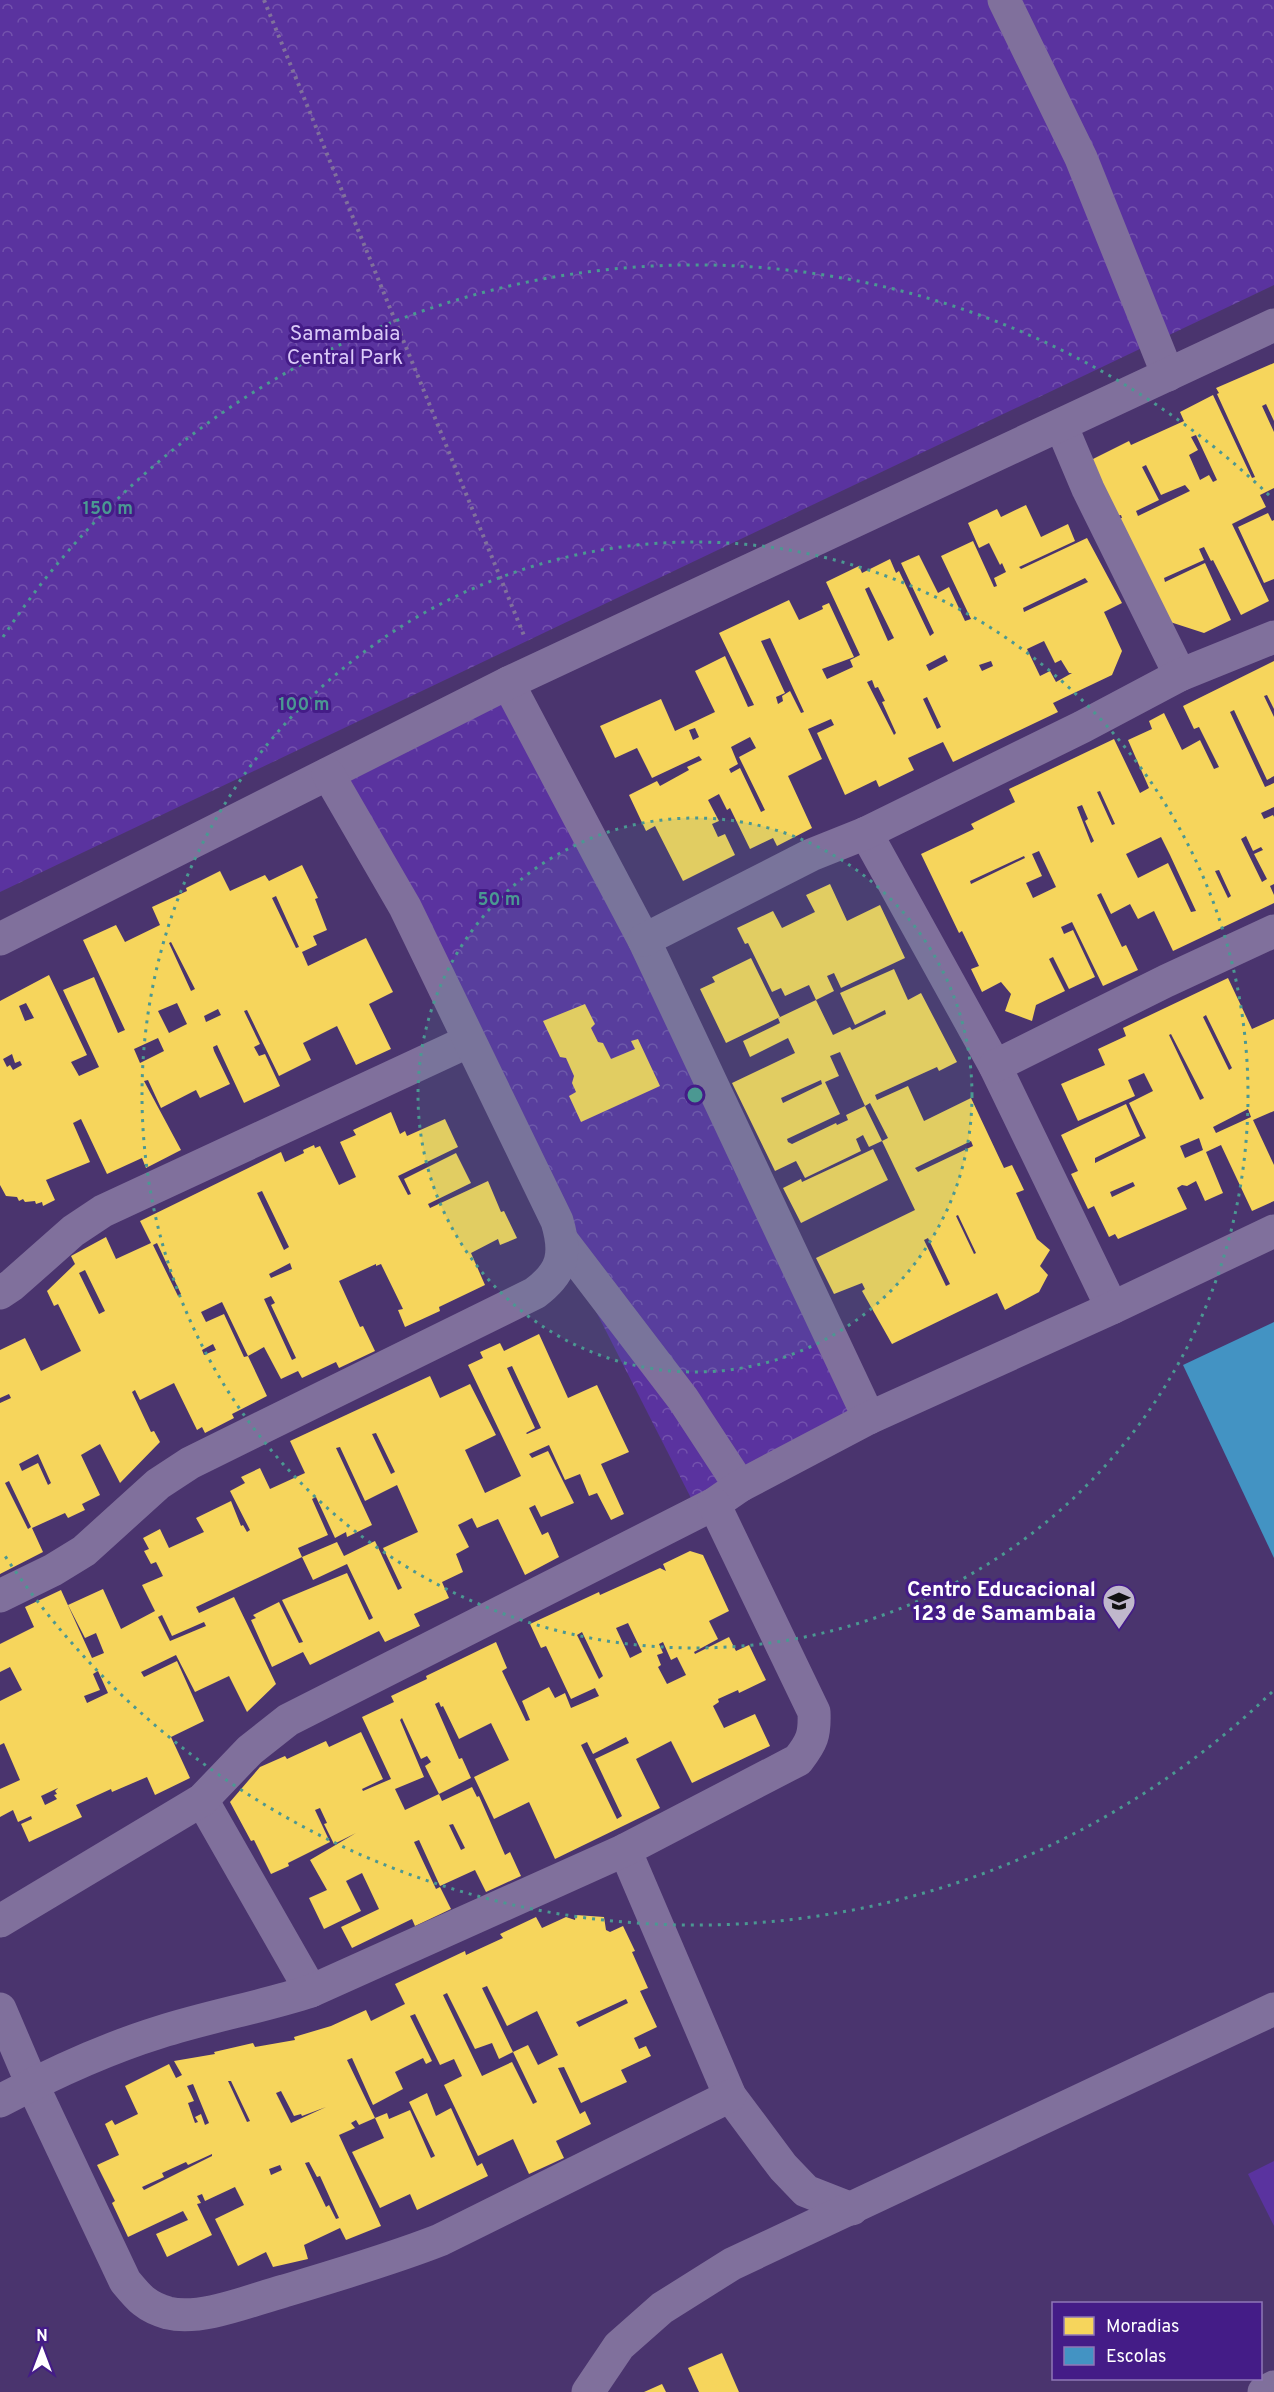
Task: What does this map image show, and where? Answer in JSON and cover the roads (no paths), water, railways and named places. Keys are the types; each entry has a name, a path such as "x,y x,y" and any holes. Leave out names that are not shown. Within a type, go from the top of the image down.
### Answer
{"street":[{"path":"1004,0 1081,158 1168,375"},
{"path":"0,939 508,683 1274,325"},
{"path":"1060,425 1098,511 1180,675"},
{"path":"644,940 811,855 866,833 1082,727 1180,675 1274,637"},
{"path":"508,683 644,940 869,1418"},
{"path":"0,2102 32,2084 123,2044 153,2034 268,2005 311,1991 625,1850 798,1760 809,1745 815,1731 814,1712 727,1495 683,1399 564,1243 557,1221 405,907 328,774"},
{"path":"866,833 995,1066 1112,1308"},
{"path":"995,1066 1166,981 1274,931"},
{"path":"4,1279 103,1211 470,1041"},
{"path":"0,1921 202,1800 250,1750 288,1720 727,1495 869,1418 1112,1308 1274,1231"},
{"path":"0,1596 53,1570 84,1551 158,1484 190,1462 535,1293 550,1282 560,1264 564,1243"},
{"path":"202,1800 311,1991"},
{"path":"625,1850 730,2096 783,2167 806,2191 852,2209"},
{"path":"0,2009 32,2084 125,2282 145,2305 170,2313 197,2314 226,2308 394,2258 440,2240 730,2096"},
{"path":"588,2392 619,2346 662,2308 732,2264 1274,2009"},
{"path":"1264,2392 1274,2387"}],"place":[{"name":"Centro Educacional 123 de Samambaia","path":"1119,1630"}],"park label":[{"name":"Samambaia Central Park","path":"345,345"}]}
